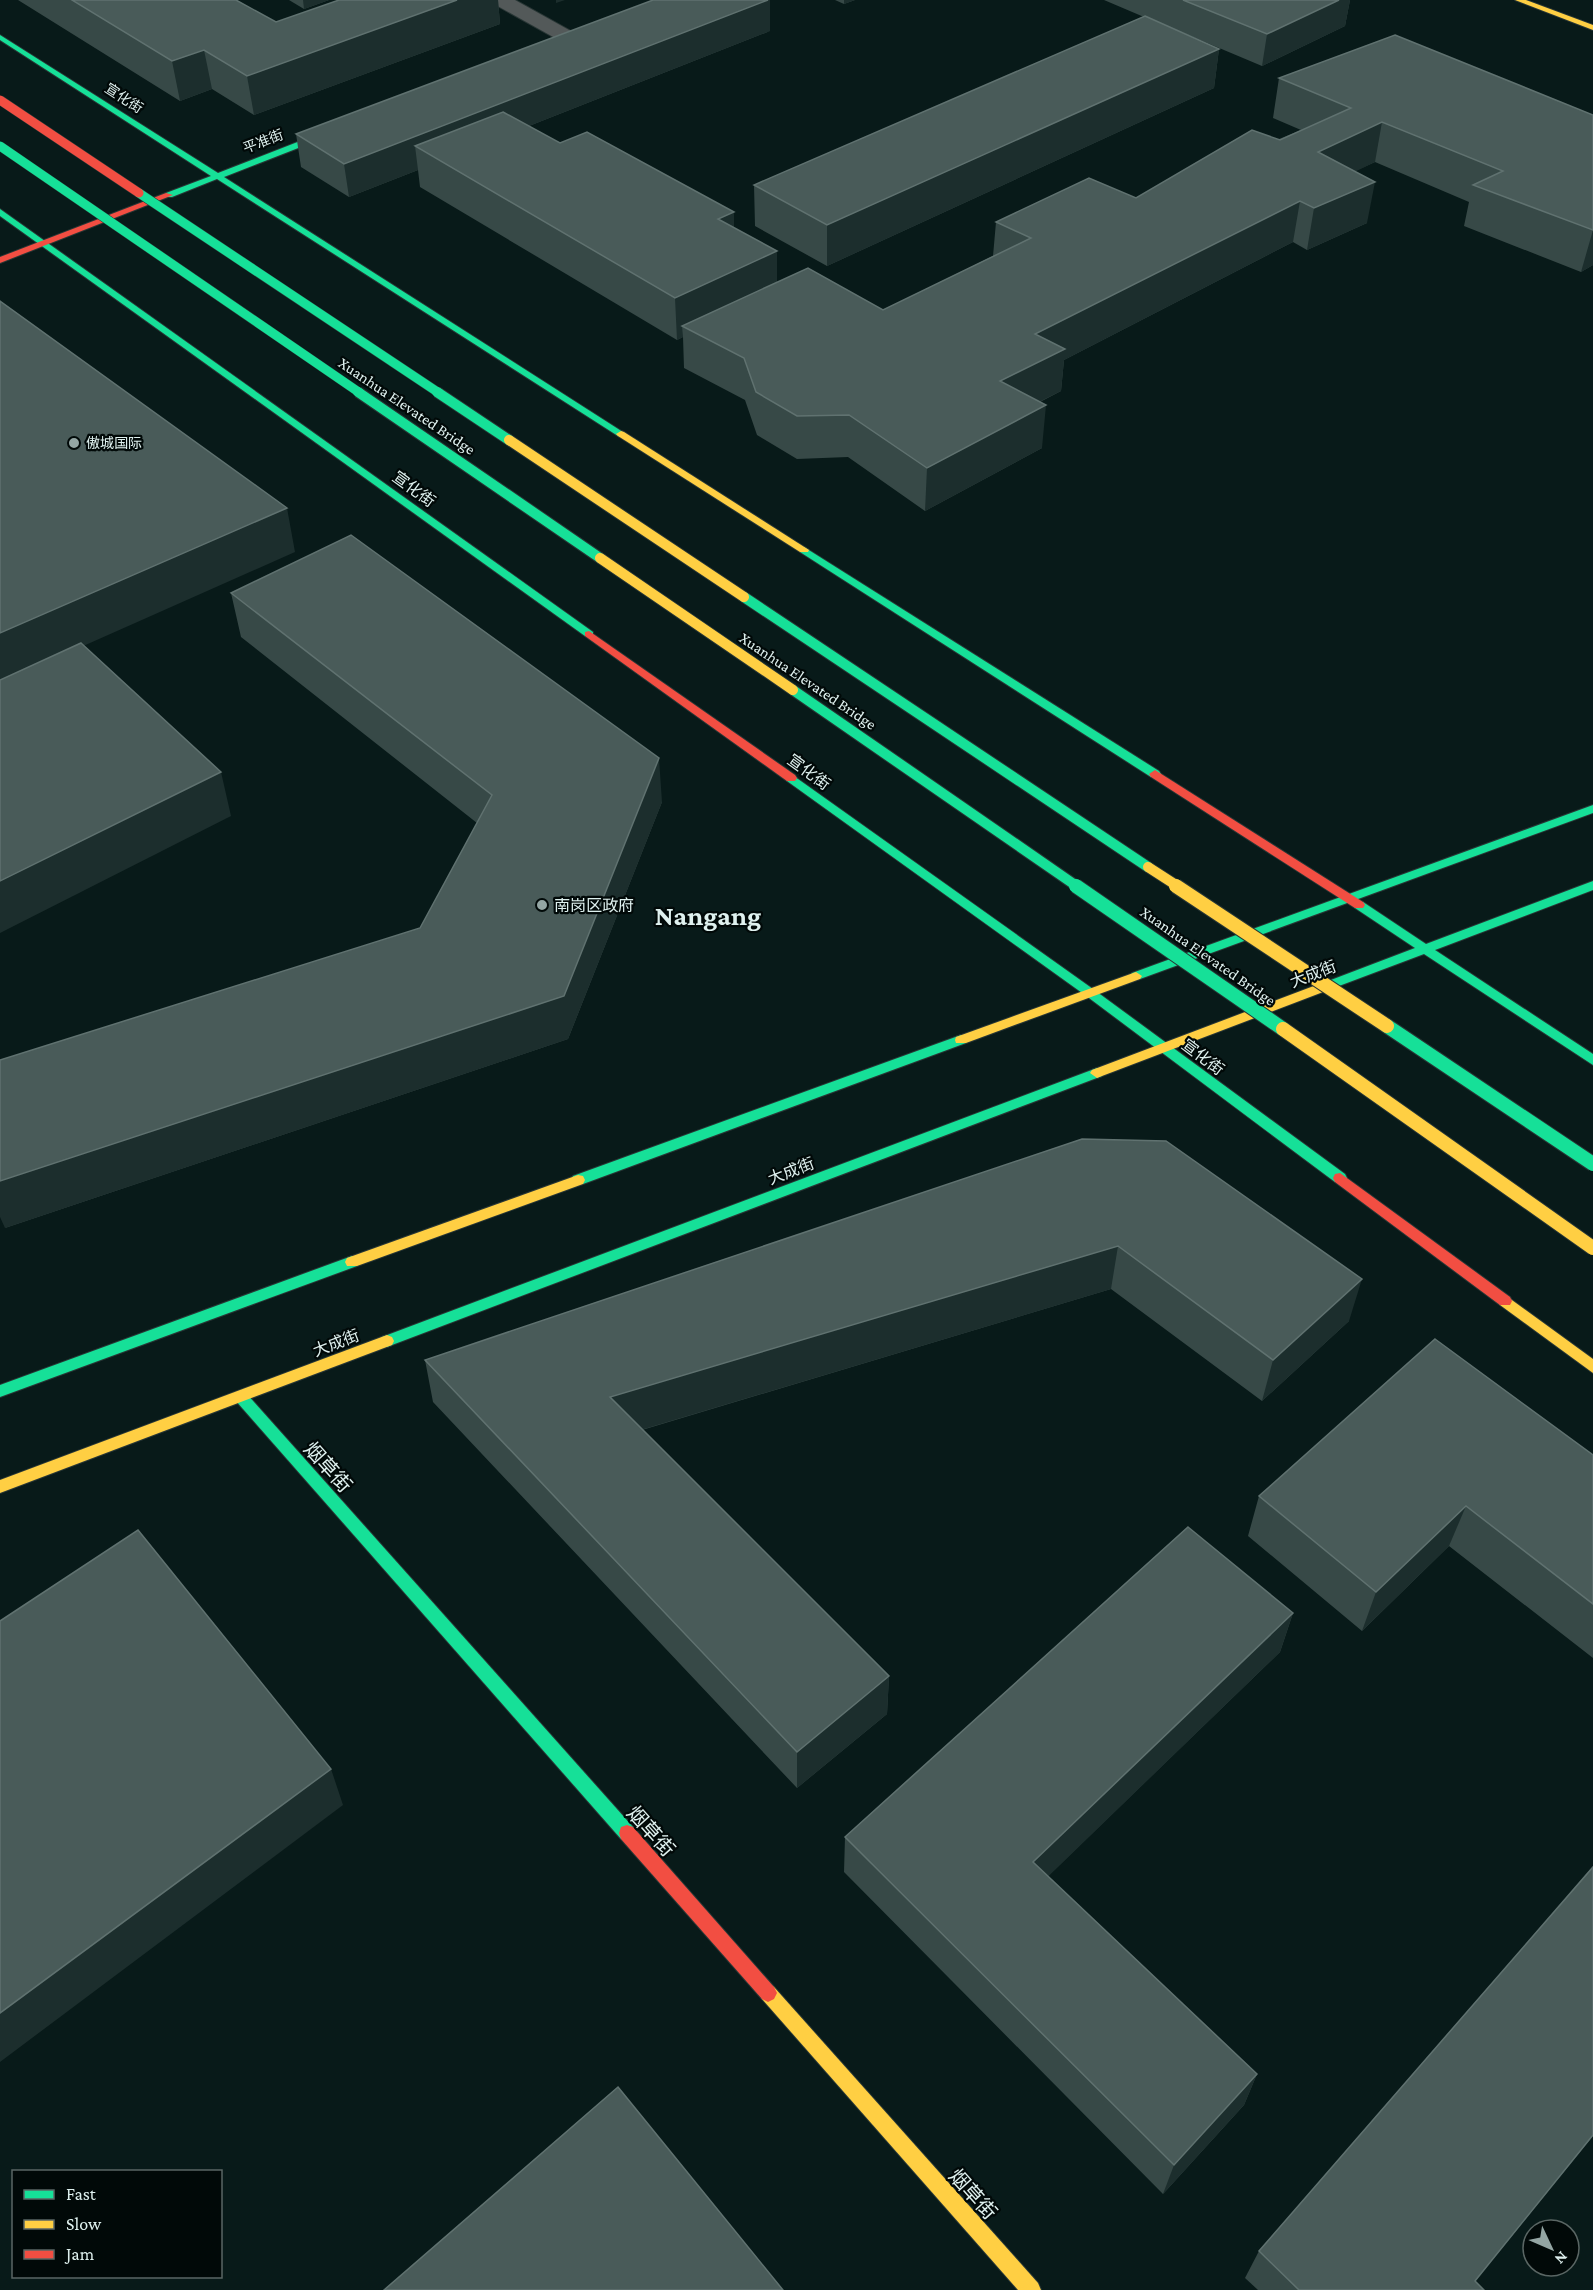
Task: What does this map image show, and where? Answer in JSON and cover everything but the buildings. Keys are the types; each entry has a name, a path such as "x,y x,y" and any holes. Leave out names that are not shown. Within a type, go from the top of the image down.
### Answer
{"main road":[{"path":"1519,0 1593,28"},
{"path":"549,47 577,37"},
{"name":"宣化街","path":"0,38 1428,949 1593,1060"},
{"name":"Xuanhua Elevated Bridge","path":"0,100 1593,1164"},
{"name":"平准街","path":"0,260 349,125"},
{"name":"Xuanhua Elevated Bridge","path":"0,146 1209,976 1593,1248"},
{"name":"宣化街","path":"0,212 1089,992 1593,1367"},
{"path":"0,1391 1593,809"},
{"name":"大成街","path":"0,1487 1593,885"},
{"name":"烟草街","path":"241,1397 1031,2290"}],"street":[{"path":"501,0 577,37"}],"traffic: fast":[{"path":"0,37 621,434"},
{"path":"169,195 339,129"},
{"path":"0,146 600,558"},
{"path":"139,193 509,440"},
{"path":"0,212 589,634"},
{"path":"804,550 1155,774"},
{"path":"744,597 1148,867"},
{"path":"793,690 1283,1029"},
{"path":"791,778 1089,992 1340,1178"},
{"path":"1136,976 1593,809"},
{"path":"1327,986 1593,885"},
{"path":"1359,905 1593,1060"},
{"path":"1387,1026 1593,1164"},
{"path":"578,1180 961,1040"},
{"path":"387,1341 1097,1073"},
{"path":"0,1391 352,1262"},
{"path":"241,1397 627,1833"}],"traffic: slow":[{"path":"1519,0 1593,28"},
{"path":"621,434 804,550"},
{"path":"509,440 744,597"},
{"path":"600,558 793,690"},
{"path":"1148,867 1387,1026"},
{"path":"961,1040 1136,976"},
{"path":"1097,1073 1327,986"},
{"path":"1283,1029 1593,1248"},
{"path":"352,1262 578,1180"},
{"path":"1505,1301 1593,1367"},
{"path":"0,1487 387,1341"},
{"path":"768,1993 1031,2290"}],"traffic: jam":[{"path":"0,100 139,193"},
{"path":"0,260 169,195"},
{"path":"589,634 791,778"},
{"path":"1155,774 1359,905"},
{"path":"1340,1178 1505,1301"},
{"path":"627,1833 768,1993"}],"place":[{"name":"傲城国际","path":"74,443"},
{"name":"南岗区政府","path":"542,905"}],"district":[{"name":"Nangang","path":"708,915"}]}
